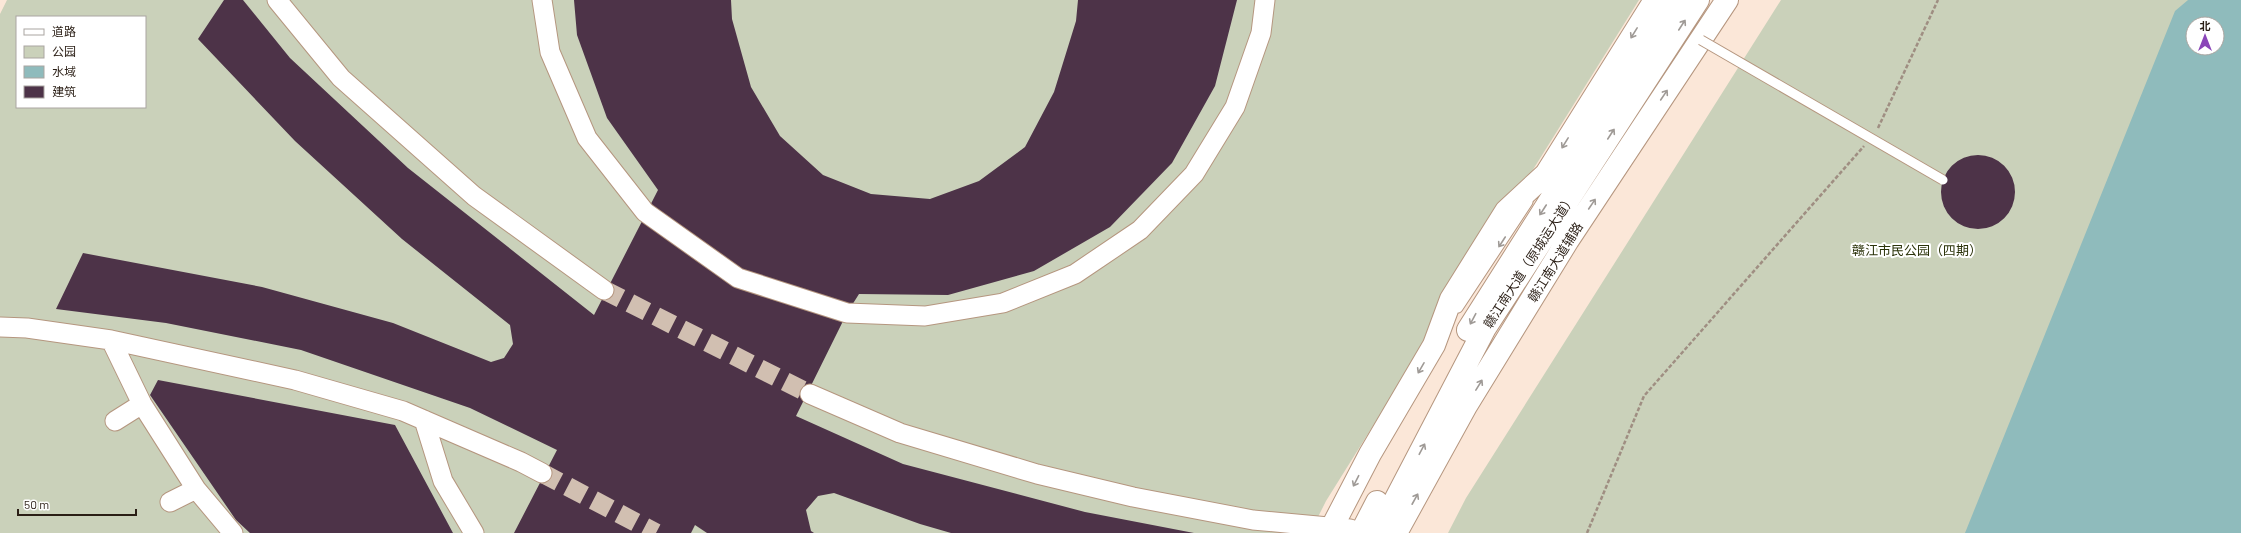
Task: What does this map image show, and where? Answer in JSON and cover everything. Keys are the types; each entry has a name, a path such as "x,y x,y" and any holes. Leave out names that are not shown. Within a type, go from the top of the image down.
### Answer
{"street":[{"path":"276,0 342,78 474,196 604,290"},
{"path":"542,0 550,52 587,138 645,212 738,278 847,312 925,316 1002,303 1054,283 1075,274 1140,230 1194,174 1235,107 1261,34 1265,0"},
{"path":"1331,530 1370,454 1434,345 1451,299 1506,211 1546,174 1655,0"},
{"name":"赣江南大道（原城运大道）","path":"1361,533 1476,314 1677,0"},
{"name":"赣江南大道（原城运大道）","path":"1378,533 1486,328 1698,0"},
{"name":"赣江南大道辅路","path":"1396,533 1466,406 1564,247 1727,0"},
{"path":"0,327 27,328 111,340 295,380 403,411 521,462 542,473"},
{"path":"111,340 142,404 196,489 233,533"},
{"path":"810,394 900,433 1037,474 1133,498 1253,520 1331,530 1350,529 1361,533"},
{"path":"115,421 142,404"},
{"path":"424,420 443,481 474,533"},
{"path":"170,502 196,489"}],"lane":[{"path":"1701,40 1943,180"}],"path":[{"path":"1876,132 1938,0"},
{"path":"1586,533 1644,396 1865,144"}],"green space":[{"path":"7,0 1639,0 1326,501 1310,533 0,533 0,14"},
{"name":"赣江市民公园（四期）","path":"1781,0 2241,0 2225,40 2225,16 2185,16 2185,56 2218,56 2026,533 1448,533 1466,498"}],"water":[{"path":"2188,0 2241,0 2241,533 1965,533 2175,11"}],"building":[{"path":"224,0 243,0 290,58 408,168 594,315 658,190 607,118 577,35 574,0 731,0 732,19 751,87 780,136 823,175 871,194 930,199 979,181 1025,147 1054,92 1076,21 1078,0 1237,0 1215,86 1172,163 1110,227 1034,271 948,295 859,294 847,313 796,416 903,464 1085,512 1194,533 951,533 920,524 834,493 818,496 806,510 811,531 814,533 707,533 695,525 691,533 514,533 557,450 470,408 301,350 166,323 56,309 83,253 262,287 393,323 491,362 504,358 513,344 510,325 402,239 295,141 198,39"},
{"path":"1978,155 1992,158 2004,166 2012,178 2015,192 2012,206 2004,218 1992,226 1978,229 1964,226 1952,218 1944,206 1941,192 1944,178 1952,166 1964,158"},
{"path":"158,380 395,425 453,533 250,533 236,520 150,395"}],"tunnel":[{"path":"604,290 810,394"},
{"path":"542,473 656,533"}]}
